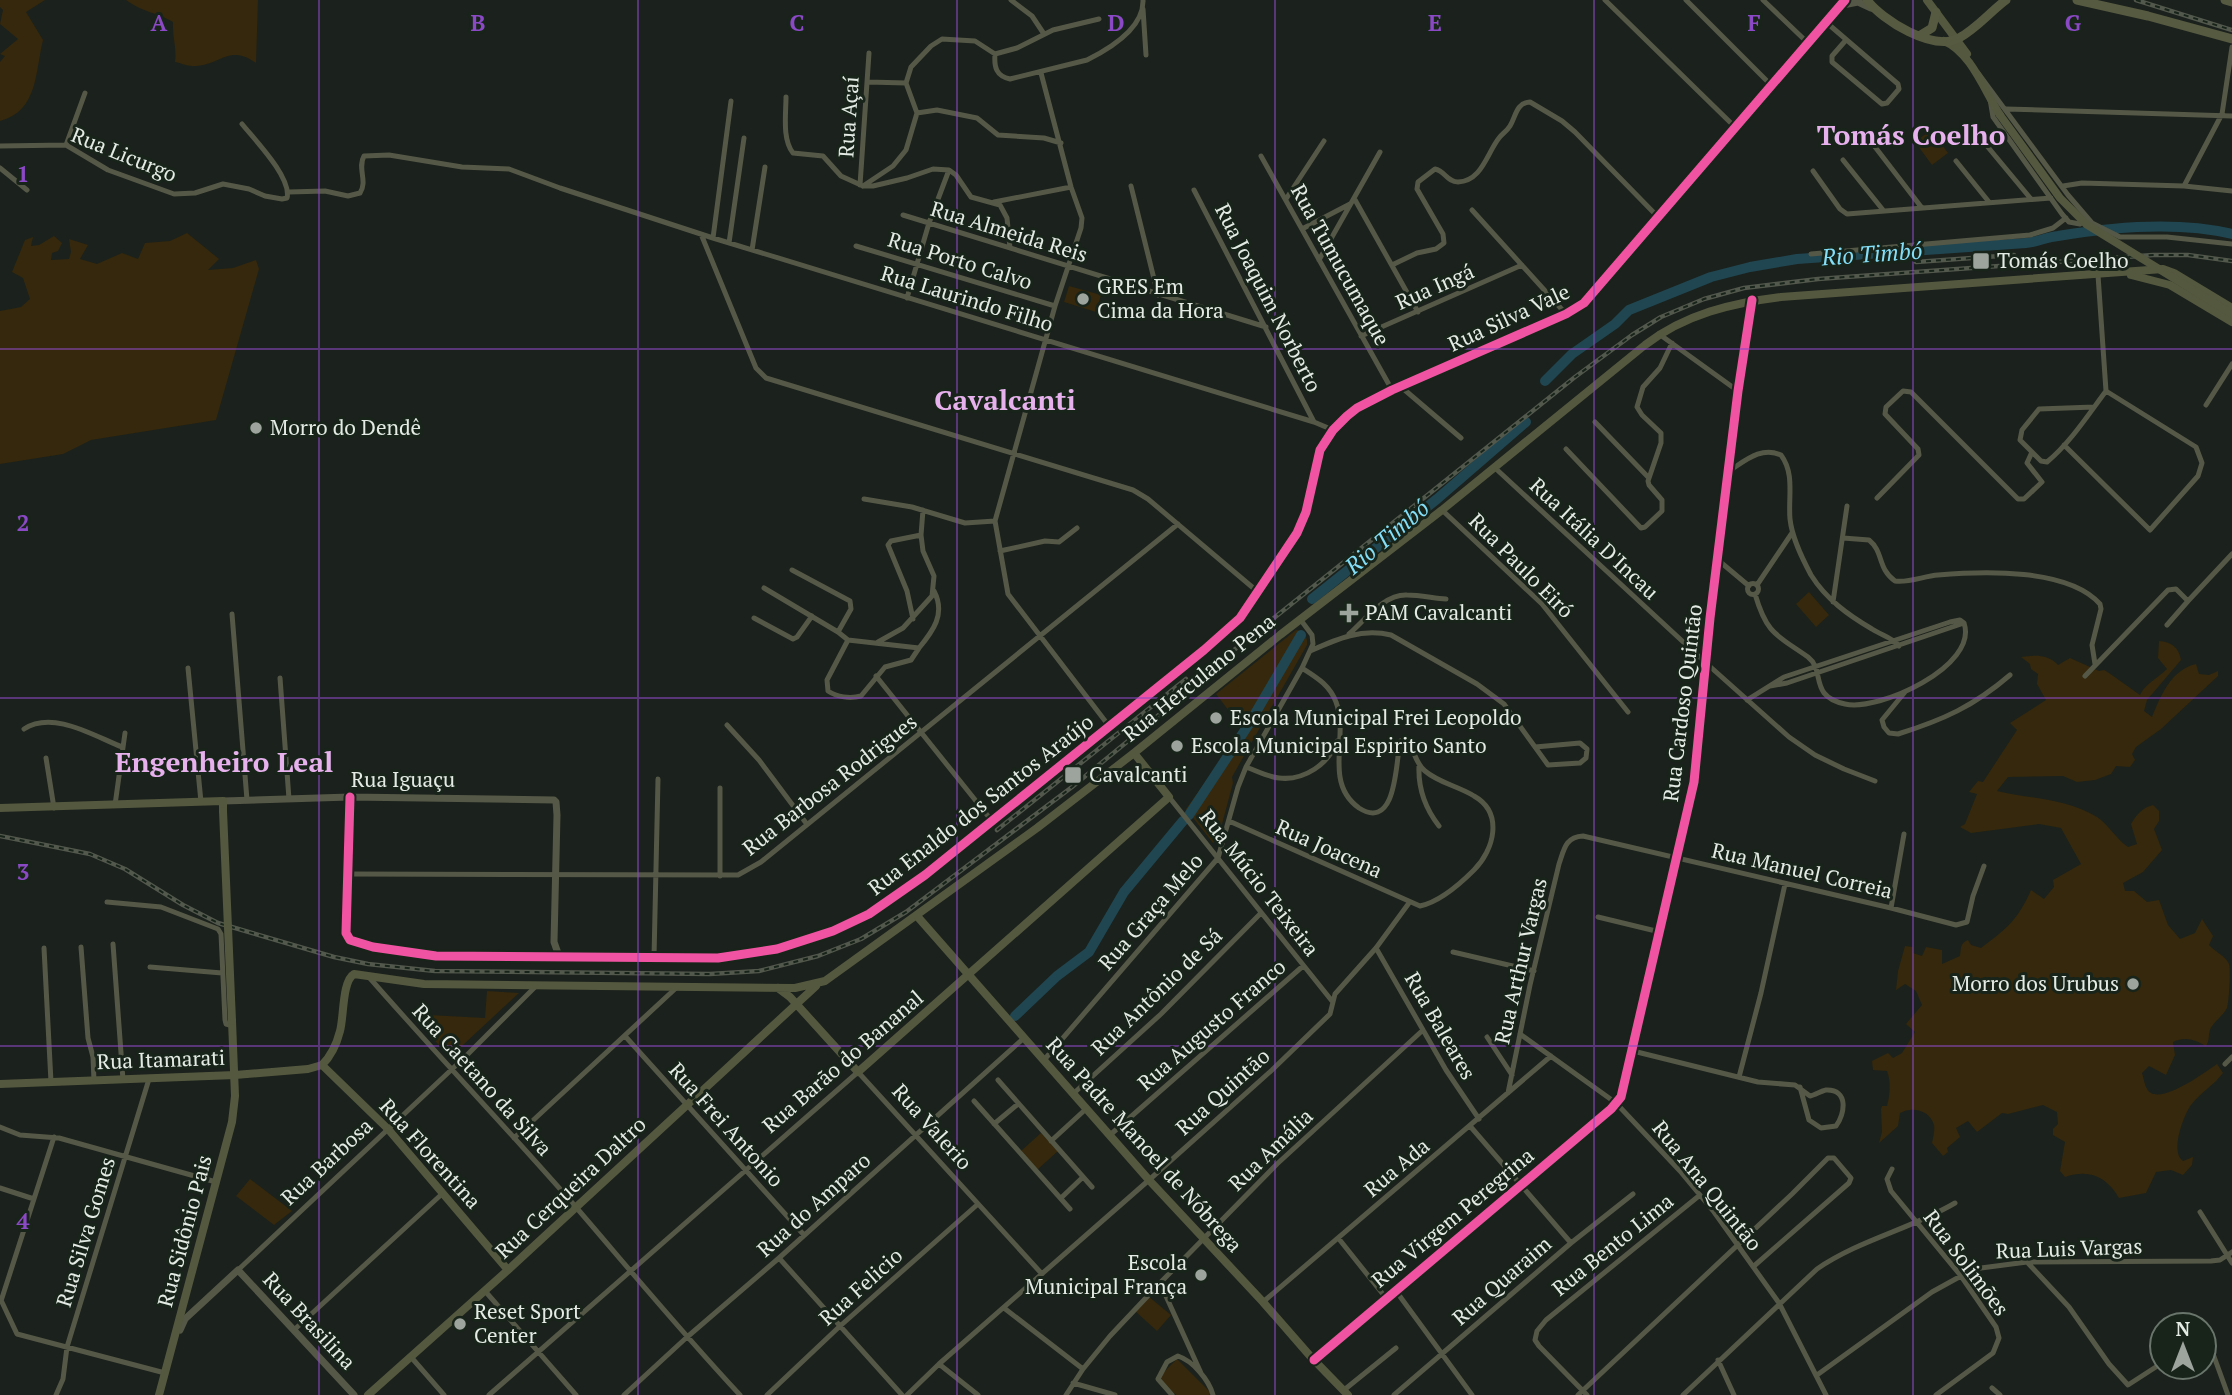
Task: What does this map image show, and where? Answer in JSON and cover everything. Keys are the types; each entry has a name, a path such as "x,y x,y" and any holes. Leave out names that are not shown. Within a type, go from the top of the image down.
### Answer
{"main road":[{"path":"1867,0 1874,9 1898,27 1919,36 1940,40 1957,40 2006,0"},
{"path":"1927,0 1967,53 1972,68"},
{"path":"2077,0 2232,39"},
{"path":"2225,0 2232,2"},
{"path":"1919,36 1933,29 1936,12"},
{"path":"1940,40 1956,48 1972,68 1990,99 2003,112 2060,198 2085,224 2232,314"},
{"name":"Rua Herculano Pena","path":"819,984 917,916 1134,753 1300,619 1442,510 1659,334 1709,311 1752,300 2168,270 2232,308"},
{"path":"2121,273 2170,285 2232,322"},
{"name":"Rua Múcio Teixeira","path":"1134,753 1169,797"},
{"name":"Rua Barão do Bananal","path":"858,1072 1169,797"},
{"name":"Rua Iguaçu","path":"0,808 201,802 223,806"},
{"name":"Rua Sidônio Pais","path":"159,1395 232,1122 235,1096 223,806"},
{"name":"Rua Padre Manoel de Nóbrega","path":"917,916 1149,1180 1346,1393"},
{"path":"322,1065 340,1033 348,977 354,974 424,984 796,988 819,984"},
{"name":"Rua Cerqueira Daltro","path":"368,1395 819,984"},
{"path":"778,988 796,1004"},
{"name":"Rua Valerio","path":"796,1004 858,1072"},
{"name":"Rua Itamarati","path":"0,1084 235,1075 322,1065"},
{"name":"Rua Florentina","path":"322,1065 388,1129 508,1270"}],"street":[{"path":"1011,0 1032,16 1044,34"},
{"path":"1605,0 1736,128"},
{"path":"1686,0 1771,85"},
{"path":"1763,0 1809,44"},
{"path":"995,54 996,71 1005,78 1016,79 1087,60 1128,32 1143,3"},
{"path":"1143,3 1146,55"},
{"name":"Rua Silva Vale","path":"1258,592 1303,520 1316,460 1333,430 1357,408 1396,388 1566,314 1588,299 1844,3 1861,3 1874,9"},
{"path":"862,185 901,160 917,113 906,83 911,67 936,41 975,41 995,54 1017,48 1044,34 1099,19"},
{"path":"1827,23 1899,85 1899,89 1887,103 1882,104 1832,62 1832,57 1846,40"},
{"path":"2184,186 2222,114 2232,47"},
{"name":"Rua Açaí","path":"862,185 869,52"},
{"path":"1972,68 1982,75 2003,112 2086,218 2102,229 2112,235 2126,238 2167,237 2232,244"},
{"path":"1041,73 1071,187 1082,218 1081,228 1055,306 995,521 1008,594 1109,726"},
{"path":"868,82 906,83"},
{"path":"66,145 85,93"},
{"path":"786,97 786,130 790,150 797,154 823,156 841,176 862,185 873,186 933,169 949,170 960,180 971,197 1000,205 1007,218 1010,248"},
{"path":"1990,99 1993,117 2066,218 2077,225 2086,218"},
{"path":"713,238 731,101"},
{"path":"1392,265 1417,253 1442,246 1443,234 1417,189 1418,182 1435,169 1452,181 1462,182 1473,177 1499,138 1510,127 1519,106 1530,102 1575,132 1659,218"},
{"path":"917,113 937,110 977,118 998,135 1044,138 1061,143"},
{"path":"2003,112 2232,116"},
{"path":"242,124 283,176 289,192"},
{"path":"729,243 744,138"},
{"path":"1286,199 1324,141"},
{"path":"1872,142 1922,208"},
{"name":"Rua Licurgo","path":"0,146 66,145 108,170 174,194 195,193 223,184 249,189 265,196 287,198 289,192"},
{"path":"1987,146 2031,199"},
{"path":"1319,260 1380,152"},
{"name":"Rua Laurindo Filho","path":"289,192 325,191 348,196 360,193 364,187 361,162 364,156 389,155 462,167 509,169 591,199 713,238 1333,430"},
{"name":"Rua Tumucumaque","path":"1261,156 1361,336 1396,388 1461,438"},
{"path":"1843,160 1883,211"},
{"path":"1955,161 1989,202"},
{"path":"752,250 765,167"},
{"path":"0,168 27,190"},
{"path":"907,298 929,223 949,170"},
{"path":"1813,171 1844,213 1852,215 2051,198"},
{"path":"2063,186 2082,183 2184,186 2232,191"},
{"path":"1131,186 1158,295"},
{"path":"994,202 1071,187"},
{"name":"Rua Joaquim Norberto","path":"1194,190 1314,422"},
{"path":"1302,229 1352,201"},
{"path":"1352,201 1418,312"},
{"path":"1472,210 1566,314"},
{"name":"Rua Almeida Reis","path":"903,215 1266,327"},
{"path":"1811,254 2030,235 2053,228 2066,218"},
{"path":"701,234 761,374 774,381 1133,490 1148,499 1258,592"},
{"name":"Rua Porto Calvo","path":"856,246 1055,306"},
{"name":"Rua Ingá","path":"1361,336 1522,265"},
{"path":"2094,407 2039,409 2019,438 2041,461 2050,460 2064,445 2094,407 2106,391 2098,275"},
{"name":"Rua Cardoso Quintão","path":"1616,1103 1624,1088 1633,1051 1695,772 1738,391 1752,300"},
{"path":"1659,334 1738,391"},
{"path":"1566,449 1640,528 1645,527 1662,511 1662,500 1649,485 1648,477 1662,436 1638,411 1638,404 1643,387 1660,368 1671,343"},
{"path":"2206,405 2232,364"},
{"path":"1877,498 1919,455 1918,449 1885,414 1886,407 1903,391 1911,392 2020,500 2042,482 2027,463 2032,452"},
{"path":"2064,445 2150,530 2197,476 2202,463 2196,447 2106,391"},
{"path":"1595,422 1648,477"},
{"path":"1730,471 1760,453 1781,455 1788,470 1792,533 1812,575 1833,602 1861,623 1897,643"},
{"name":"Rua Itália D'Incau","path":"1494,467 1789,737 1815,755 1875,781"},
{"path":"864,499 923,510 965,523 995,521"},
{"path":"1833,602 1847,506"},
{"path":"848,640 827,680 828,691 845,697 861,696 885,667 911,660 937,622 939,605 934,591 934,576 923,551 921,535 923,510"},
{"name":"Rua Paulo Eiró","path":"1442,510 1542,604 1628,712"},
{"name":"Rua Barbosa Rodrigues","path":"348,874 720,876 746,872 922,733 1178,524"},
{"path":"1000,551 1045,541 1059,542 1077,528"},
{"path":"1757,584 1792,533"},
{"path":"913,619 907,591 888,545 891,541 921,535"},
{"path":"1843,538 1869,540 1879,553 1882,568 1895,581 1905,582 1935,575 1965,573 2003,574 2060,581 2075,586 2100,604 2092,646 2095,664"},
{"path":"2167,625 2232,554"},
{"path":"1718,559 1749,586 1749,592 1755,594 1773,632 1809,658 1816,670 1824,694 1843,704 1875,703 1907,690 1943,669 1957,656 1965,638 1964,623 1957,621 1816,670 1777,680 1747,700"},
{"path":"792,570 850,601 851,609 838,632"},
{"path":"1749,586 1752,583 1757,584"},
{"path":"1755,594 1759,590 1757,584"},
{"path":"764,588 848,640 919,648"},
{"path":"2085,676 2168,590 2176,590 2188,601"},
{"path":"878,642 913,619 934,591"},
{"name":"Rua Enaldo dos Santos Araújo","path":"348,874 348,937 373,947 436,956 740,956 777,949 848,925 869,914 925,874 1229,630 1258,592"},
{"path":"1310,651 1349,634 1382,604 1399,595 1446,599"},
{"path":"232,614 247,800"},
{"path":"754,618 793,639 812,617"},
{"path":"1300,619 1312,635 1310,651"},
{"path":"1349,634 1391,635 1477,684 1504,704 1545,763 1550,766 1580,763 1586,758 1587,749 1580,743 1535,747"},
{"name":"Rua Graça Melo","path":"1044,1060 1218,858 1238,787 1310,651"},
{"path":"188,668 201,802"},
{"path":"1302,668 1329,688 1335,700 1339,714 1340,776 1343,788 1353,803 1367,812 1381,811 1390,802 1402,739 1406,739 1419,766 1419,781 1426,804 1439,826"},
{"path":"1907,690 1884,715 1882,723 1889,733 1898,734 1949,717 1983,697 2010,675"},
{"path":"876,676 992,821"},
{"path":"280,678 289,799"},
{"path":"23,729 35,723 57,723 122,747"},
{"path":"727,725 759,760 806,823"},
{"path":"115,805 125,733"},
{"path":"1247,767 1279,778 1296,777 1314,770 1328,759 1338,738"},
{"path":"46,758 54,808"},
{"path":"1413,904 1428,904 1459,884 1473,871 1490,848 1493,828 1482,802 1440,781 1419,766"},
{"path":"654,957 658,779"},
{"path":"720,788 720,876"},
{"path":"348,874 350,797"},
{"name":"Rua Iguaçu","path":"223,806 247,800 350,797 554,800 557,815 556,876"},
{"name":"Rua Múcio Teixeira","path":"1169,797 1332,1001"},
{"name":"Rua Joacena","path":"1229,821 1413,904"},
{"path":"1891,908 1904,834"},
{"name":"Rua Manuel Correia","path":"1571,838 1583,836 1956,925 1965,924 1984,866"},
{"name":"Rua Arthur Vargas","path":"1508,1093 1564,847 1571,838"},
{"path":"556,876 554,939 559,956"},
{"path":"1739,1077 1762,993 1785,884"},
{"path":"107,902 161,907 218,929 221,934 225,1020 226,1024 232,1023"},
{"name":"Rua Quintão","path":"904,1395 1272,1070 1330,1014 1335,994 1413,904"},
{"name":"Rua Antônio de Sá","path":"1074,1093 1161,1014 1261,913"},
{"path":"1598,916 1660,932"},
{"path":"539,956 551,946 554,939"},
{"path":"113,944 123,1080"},
{"path":"81,947 94,1081"},
{"path":"44,948 51,1082"},
{"name":"Rua Baleares","path":"1376,948 1446,1070 1479,1119"},
{"path":"1453,951 1534,971"},
{"name":"Rua Augusto Franco","path":"1110,1135 1303,966"},
{"path":"150,967 222,972"},
{"name":"Rua Caetano da Silva","path":"367,975 576,1208 686,1338 740,1395"},
{"name":"Rua Barbosa","path":"175,1339 185,1319 538,984"},
{"path":"514,1138 678,986"},
{"name":"Rua Amália","path":"1066,1395 1083,1369 1160,1283 1277,1164 1423,1030"},
{"name":"Rua Ana Quintão","path":"1520,1034 1616,1103 1669,1157 1754,1266 1779,1303 1826,1395"},
{"name":"Rua Frei Antonio","path":"625,1036 804,1235"},
{"path":"1487,1037 1512,1076"},
{"name":"Rua do Amparo","path":"624,1395 1024,1038"},
{"path":"1633,1051 1758,1082 1800,1087 1810,1096 1830,1090 1842,1098 1844,1111 1836,1126 1821,1128 1809,1120 1800,1087"},
{"name":"Rua Ada","path":"1262,1302 1551,1056"},
{"path":"2225,1064 2232,1057"},
{"name":"Rua Valerio","path":"858,1072 1042,1274"},
{"name":"Rua Barão do Bananal","path":"489,1395 858,1072"},
{"name":"Rua Silva Gomes","path":"55,1395 63,1379 67,1347 149,1079"},
{"path":"998,1080 1092,1187"},
{"path":"974,1101 1070,1209"},
{"name":"Rua Virgem Peregrina","path":"1314,1360 1616,1103"},
{"path":"994,1124 1018,1104"},
{"path":"1051,1141 1087,1108"},
{"path":"1470,1126 1571,1243"},
{"path":"0,1127 20,1135 54,1138 216,1182"},
{"path":"54,1138 0,1300 13,1329 17,1334 165,1373"},
{"path":"1582,1393 1828,1158 1834,1158 1851,1178 1849,1183 1826,1206 1754,1266"},
{"name":"Rua Solimões","path":"1892,1170 1888,1179 1891,1191 1961,1276 1996,1327 1999,1338 1993,1353 1983,1363 1936,1395"},
{"path":"1061,1198 1083,1177"},
{"path":"0,1188 34,1199"},
{"path":"295,1329 443,1193"},
{"name":"Rua Quaraim","path":"1394,1395 1571,1243 1633,1194"},
{"name":"Rua Bento Lima","path":"1582,1393 1535,1340 1537,1331 1546,1320 1700,1195"},
{"path":"1683,1395 1779,1303 1833,1258 1916,1224 1955,1203"},
{"name":"Rua Felicio","path":"767,1395 978,1204"},
{"path":"2200,1212 2229,1254 2232,1263"},
{"path":"1339,1239 1386,1298"},
{"name":"Rua Luis Vargas","path":"1817,1375 1932,1292 1981,1268 2027,1262 2211,1261 2229,1254"},
{"path":"779,1258 839,1327 904,1395"},
{"path":"2027,1262 2069,1307 2109,1364 2128,1385 2148,1372"},
{"name":"Rua Brasilina","path":"237,1270 354,1395"},
{"path":"0,1275 8,1277"},
{"path":"1160,1283 1213,1395"},
{"path":"485,1291 576,1395"},
{"path":"1396,1291 1472,1395"},
{"path":"1004,1308 1083,1369"},
{"path":"1346,1393 1396,1348"},
{"path":"1172,1395 1158,1379 1167,1362 1173,1358 1178,1356 1188,1361 1204,1379"},
{"path":"411,1357 444,1395"},
{"path":"1718,1360 1734,1395"},
{"path":"939,1364 978,1395"},
{"path":"2218,1368 2228,1395"},
{"path":"1073,1383 1115,1395"},
{"path":"1993,1388 2000,1395"}],"shaded area":[{"path":"0,0 45,0 26,12 43,40 33,89 22,109 0,121 0,62 5,56 0,54 18,39 0,24 3,10"},
{"path":"126,0 258,0 256,63 238,55 202,65 190,66 175,62 173,22"},
{"path":"1931,130 1948,153 1932,165 1915,142"},
{"path":"187,233 219,259 208,270 233,268 256,260 259,269 216,420 91,440 63,454 0,464 0,311 21,307 30,299 23,278 12,272 25,240 33,237 31,246 39,245 54,236 62,243 58,251 52,253 51,260 69,259 69,239 88,245 80,259 97,264 122,253 138,259 145,243 170,241"},
{"name":"GRES Em Cima da Hora","path":"1069,286 1101,295 1096,312 1064,302"},
{"path":"1809,592 1829,615 1816,627 1796,604"},
{"path":"1296,630 1304,631 1307,645 1232,777 1233,783 1218,839 1213,843 1186,809 1246,725 1232,715 1216,694"},
{"path":"2159,641 2174,646 2181,660 2147,700 2144,711 2152,717 2163,692 2173,678 2187,667 2196,664 2199,674 2209,675 2218,671 2218,676 2161,729 2136,747 2132,754 2135,760 2130,767 2116,766 2111,774 2095,780 2077,782 2063,776 2008,777 1997,791 2060,803 2085,811 2101,820 2128,847 2137,844 2131,824 2138,814 2153,805 2159,811 2159,821 2154,829 2162,850 2143,872 2123,883 2125,891 2134,891 2147,902 2159,900 2168,925 2180,939 2195,933 2202,919 2213,936 2209,945 2230,967 2227,1008 2211,1027 2206,1046 2182,1039 2173,1042 2175,1055 2166,1075 2149,1066 2142,1073 2147,1089 2158,1094 2185,1085 2217,1064 2223,1073 2191,1105 2182,1125 2178,1143 2179,1157 2183,1161 2193,1157 2192,1165 2183,1175 2171,1170 2156,1172 2146,1193 2119,1198 2108,1184 2096,1176 2082,1174 2065,1177 2060,1171 2065,1142 2053,1135 2053,1129 2058,1124 2057,1112 2043,1105 2008,1114 2002,1113 1977,1132 1968,1121 1956,1128 1960,1137 1947,1148 1948,1152 1943,1156 1932,1143 1932,1120 1920,1111 1900,1113 1898,1126 1879,1143 1882,1132 1881,1109 1882,1106 1887,1106 1890,1084 1887,1071 1873,1070 1872,1061 1888,1053 1893,1058 1902,1053 1915,1032 1906,1024 1922,1005 1916,991 1905,984 1896,990 1905,946 1913,947 1913,953 1922,956 1926,947 1942,950 1942,964 1960,956 1965,941 1968,940 1971,945 1981,948 2010,923 2031,890 2044,899 2054,887 2053,880 2081,864 2061,828 2039,824 1971,833 1960,827 1965,824 1977,794 1969,792 1978,781 1983,782 2017,730 2010,723 2046,700 2037,684 2038,674 2021,657 2046,657 2058,665 2070,658 2099,671 2104,670 2140,695 2148,684 2167,669 2158,658"},
{"path":"487,991 519,993 450,1057 410,1014 485,1018"},
{"path":"1041,1133 1058,1151 1037,1170 1021,1151"},
{"path":"250,1179 292,1211 274,1225 236,1196"},
{"path":"1148,1296 1171,1315 1157,1331 1135,1311"},
{"path":"1177,1359 1211,1393 1209,1395 1176,1395 1158,1378"}],"waterway":[{"name":"Rio Timbó","path":"1545,381 1572,354 1615,324 1629,310 1711,277 1750,267 1797,259 2026,243 2123,228 2190,228 2232,234"},
{"name":"Rio Timbó","path":"1312,599 1437,499 1526,422"},
{"name":"Rio Timbó","path":"1189,815 1249,724 1301,635"},
{"name":"Rio Timbó","path":"1015,1016 1057,976 1089,952 1124,892 1183,821"}],"railway":[{"path":"2136,0 2232,30"},
{"path":"1916,262 2014,255"},
{"path":"0,836 90,854 125,869 218,923 334,957 368,964 435,971 710,974 759,971 818,956 861,939 906,912 1072,787 1229,654 1575,377 1661,317 1704,299 1744,288 1818,279 2153,255 2188,255 2232,261"},
{"path":"997,830 1186,679"}],"cycle path":[{"path":"350,797 346,933 350,940 373,947 436,956 718,958 777,949 833,931 869,914 925,875 1240,618 1297,533 1306,512 1320,450 1333,430 1347,416 1392,390 1566,314 1584,303 1845,0"},
{"path":"1314,1360 1611,1109 1621,1097 1694,782 1710,618 1752,300"}],"place":[{"name":"Tomás Coelho","path":"1981,261"},
{"name":"GRES Em Cima da Hora","path":"1083,299"},
{"name":"Morro do Dendê","path":"256,428"},
{"name":"PAM Cavalcanti","path":"1349,613"},
{"name":"Escola Municipal Frei Leopoldo","path":"1216,718"},
{"name":"Escola Municipal Espirito Santo","path":"1177,746"},
{"name":"Cavalcanti","path":"1073,775"},
{"name":"Morro dos Urubus","path":"2133,984"},
{"name":"Escola Municipal França","path":"1201,1275"},
{"name":"Reset Sport Center","path":"460,1324"}],"district":[{"name":"Tomás Coelho","path":"1911,135"},
{"name":"Cavalcanti","path":"1005,400"},
{"name":"Engenheiro Leal","path":"224,762"}]}
